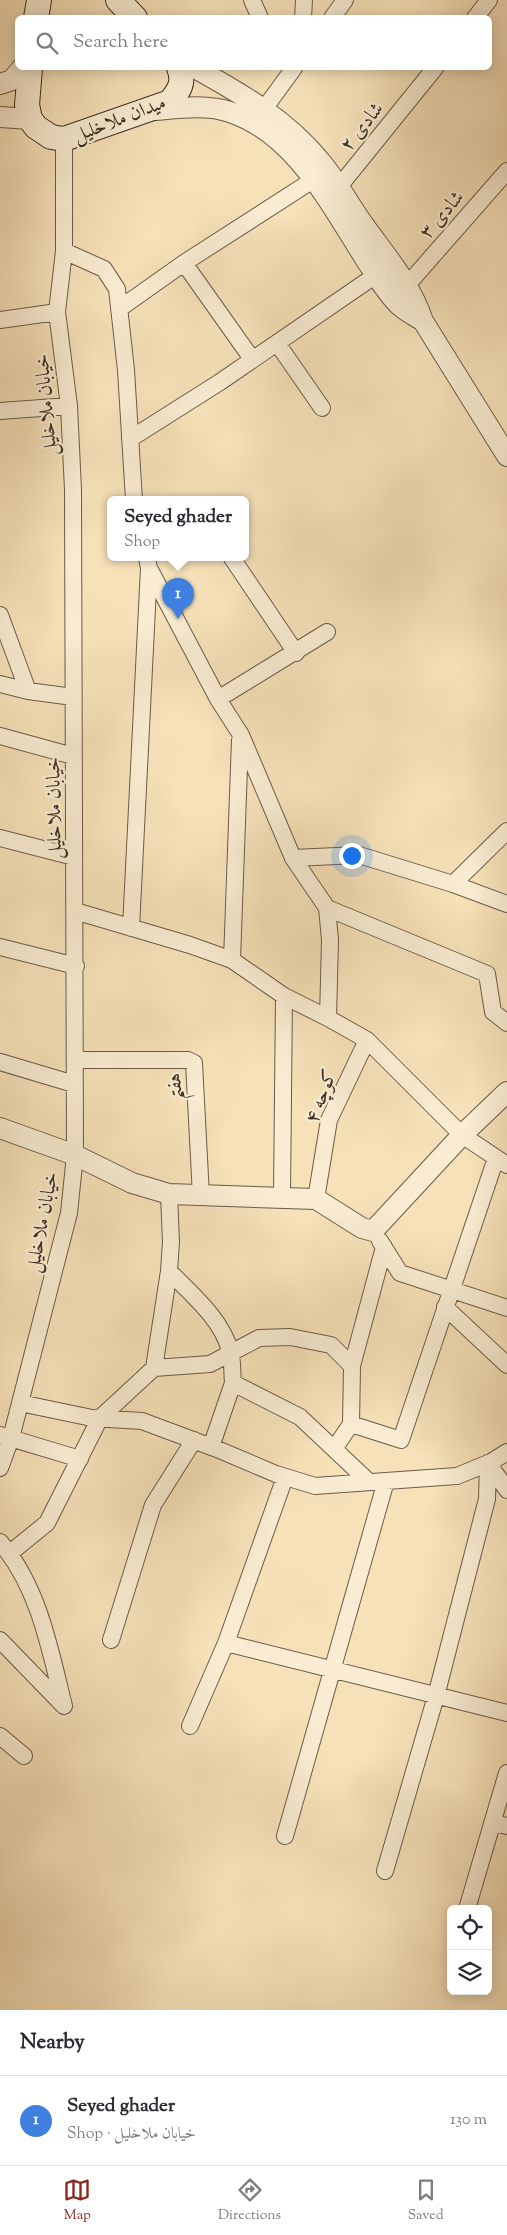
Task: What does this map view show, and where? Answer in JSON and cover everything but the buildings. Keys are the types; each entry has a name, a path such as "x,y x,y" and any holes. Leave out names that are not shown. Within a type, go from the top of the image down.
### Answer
{"main road":[{"path":"118,0 132,15"},
{"path":"30,70 27,105 30,119"},
{"name":"میدان ملاخلیل","path":"30,119 43,133 64,139 170,102 180,89 182,75 180,70"}],"street":[{"path":"252,0 259,15"},
{"path":"260,15 261,0"},
{"path":"303,15 304,0"},
{"path":"334,15 345,0"},
{"path":"477,15 489,0"},
{"path":"0,84 12,80 20,70"},
{"path":"199,70 264,109 298,135 322,163 408,284 416,300 422,321 507,456"},
{"name":"شادی ۲","path":"338,188 433,70"},
{"path":"264,109 286,71"},
{"path":"212,110 210,104 211,93 219,86 225,84"},
{"path":"149,110 189,107 229,111 250,120 272,135 308,172 376,275 400,306 422,321"},
{"path":"0,117 30,119"},
{"name":"خیابان ملاخلیل","path":"0,1468 6,1436 20,1403 69,1213 75,1155 76,966 73,756 73,490 69,406 57,312 64,251 64,139"},
{"name":"شادی ۳","path":"408,284 507,171"},
{"path":"119,309 184,263 313,180"},
{"path":"64,251 104,269 117,289 126,370 134,496"},
{"path":"184,263 252,359"},
{"path":"130,439 277,343 376,275"},
{"path":"0,320 57,312"},
{"path":"277,343 322,408"},
{"path":"0,411 69,406"},
{"path":"234,561 296,653"},
{"path":"148,563 218,699 240,735 294,858 327,908 330,940 328,1018"},
{"path":"131,928 148,563"},
{"path":"0,615 28,691"},
{"path":"218,699 296,653 326,632"},
{"path":"0,684 28,691 73,697"},
{"path":"232,960 240,735"},
{"path":"0,736 73,756"},
{"path":"453,884 507,831"},
{"path":"0,838 74,857"},
{"path":"294,858 359,855 453,884 507,904"},
{"path":"327,908 487,974 493,1012 507,1023"},
{"path":"75,912 190,945 232,960 284,996 367,1040 462,1135 502,1162 450,1290 401,1440 351,1424"},
{"path":"0,947 76,966"},
{"path":"282,1196 284,996"},
{"name":"کوچه ۴","path":"316,1199 329,1120 367,1040"},
{"name":"هفتم","path":"76,1060 188,1060 194,1063 201,1196"},
{"path":"0,1062 74,1084"},
{"path":"372,1231 462,1135 507,1092"},
{"path":"0,1128 75,1155 132,1183 169,1194 282,1196 316,1199 362,1228 372,1231 400,1274 507,1308"},
{"path":"0,1640 64,1706 40,1611 5,1548 47,1523 100,1418 154,1368 169,1271 171,1242 169,1194"},
{"path":"334,1449 351,1424 352,1366 384,1248"},
{"path":"169,1271 221,1329 230,1352 233,1383 212,1447"},
{"path":"445,1307 507,1366"},
{"path":"154,1368 210,1364 259,1338 290,1337 331,1346 352,1366"},
{"path":"233,1383 300,1417 368,1481"},
{"path":"20,1403 100,1418 142,1421 284,1477 315,1486 457,1476 488,1463 507,1452"},
{"path":"6,1436 80,1458"},
{"path":"111,1640 153,1505 194,1440"},
{"path":"488,1463 507,1490"},
{"path":"385,1870 436,1696 487,1499 488,1463"},
{"path":"190,1726 226,1643 284,1477"},
{"path":"285,1836 386,1481"},
{"path":"226,1643 507,1714"},
{"path":"0,1736 24,1756"},
{"path":"469,1905 500,1825 507,1773"}],"place":[{"name":"Seyed ghader","path":"178,619"}]}
